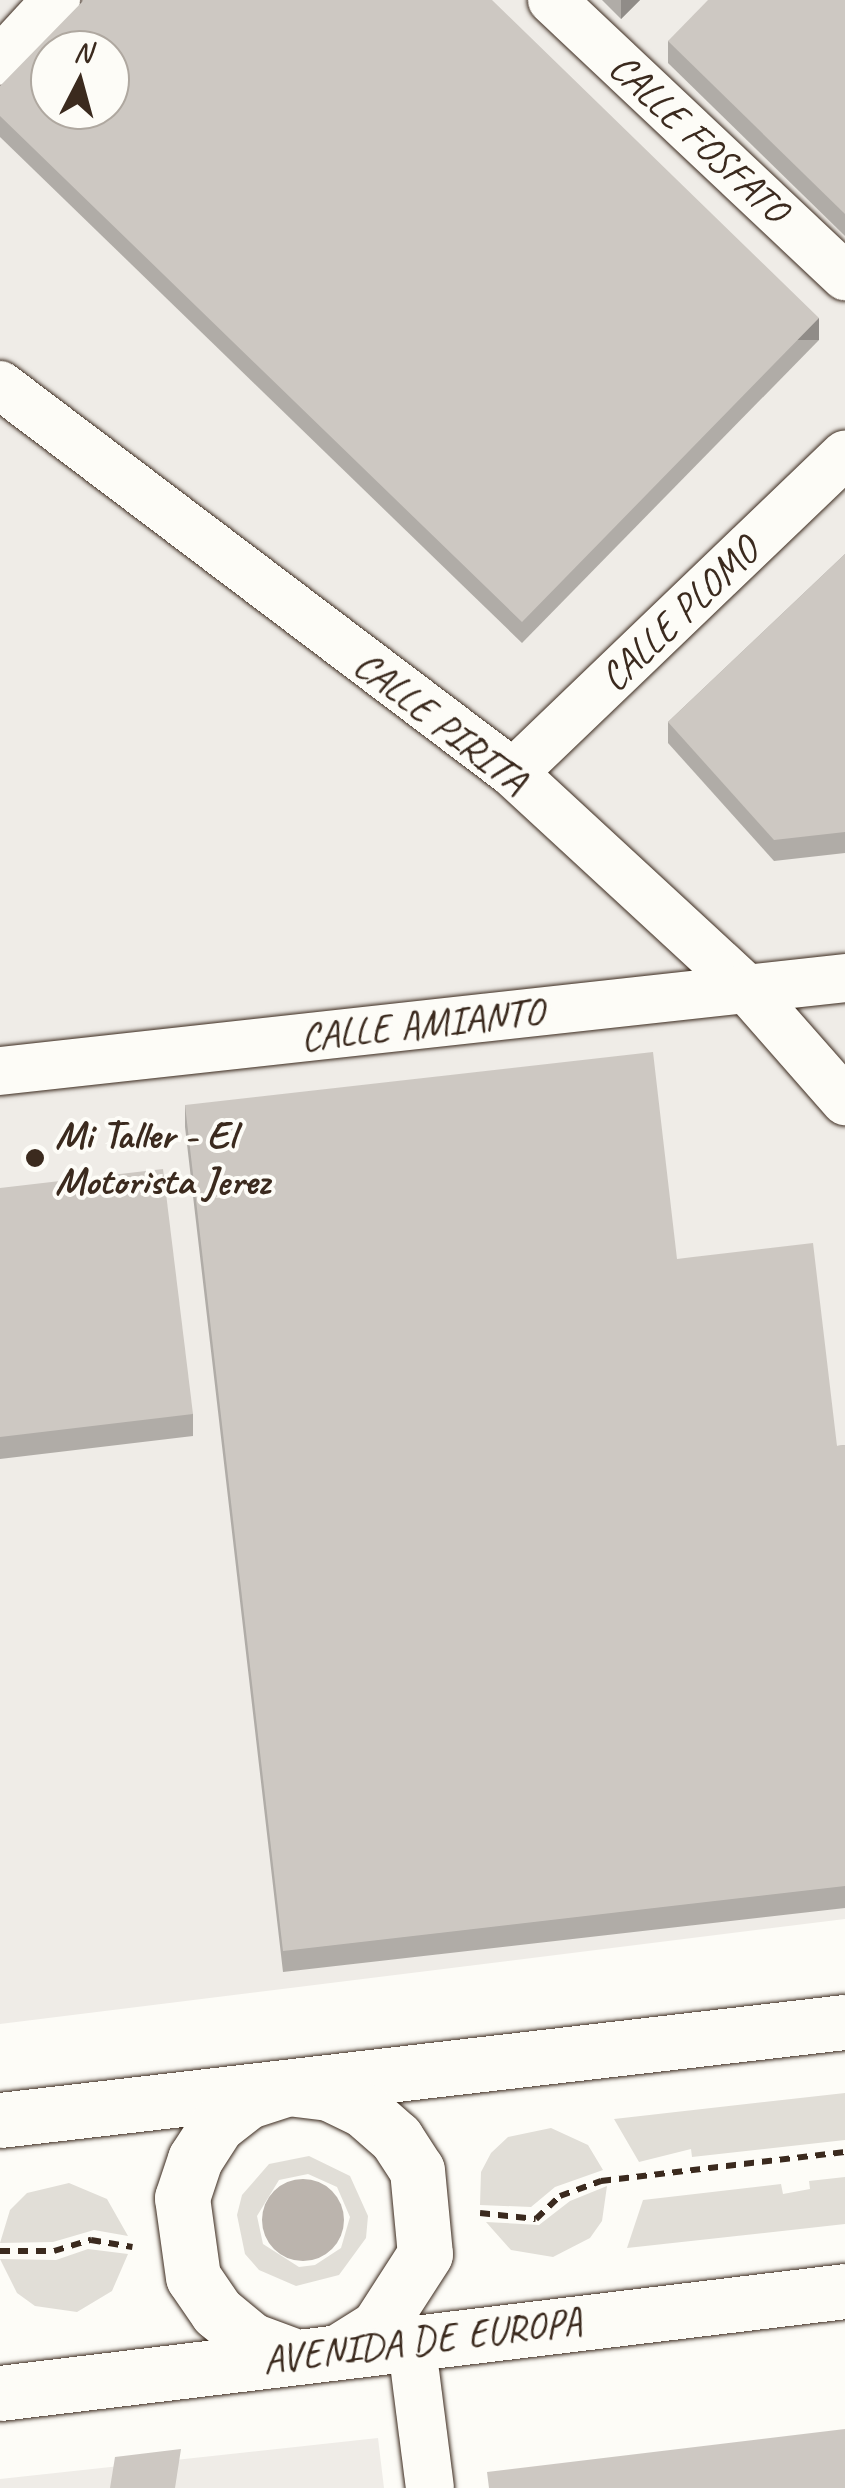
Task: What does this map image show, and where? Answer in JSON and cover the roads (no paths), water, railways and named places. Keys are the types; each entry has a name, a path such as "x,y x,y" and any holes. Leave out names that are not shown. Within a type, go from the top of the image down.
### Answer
{"main road":[{"path":"0,2120 845,2022"},
{"path":"288,2088 329,2093 364,2110 396,2138 417,2170 426,2210 425,2254 406,2292 378,2327 317,2353 251,2340 217,2312 193,2277 182,2198 195,2159 217,2125 248,2101 288,2088"},
{"name":"AVENIDA DE EUROPA","path":"0,2393 411,2340 845,2291"}],"street":[{"path":"0,61 56,0"},
{"name":"CALLE FOSFATO","path":"552,0 845,276"},
{"name":"CALLE PIRITA","path":"0,385 18,422 512,773 745,987 845,1101"},
{"name":"CALLE PLOMO","path":"512,773 845,454"},
{"name":"CALLE AMIANTO","path":"0,1071 845,978"},
{"path":"411,2340 430,2488"}],"place":[{"name":"Mi Taller - El Motorista Jerez","path":"35,1158"}]}
